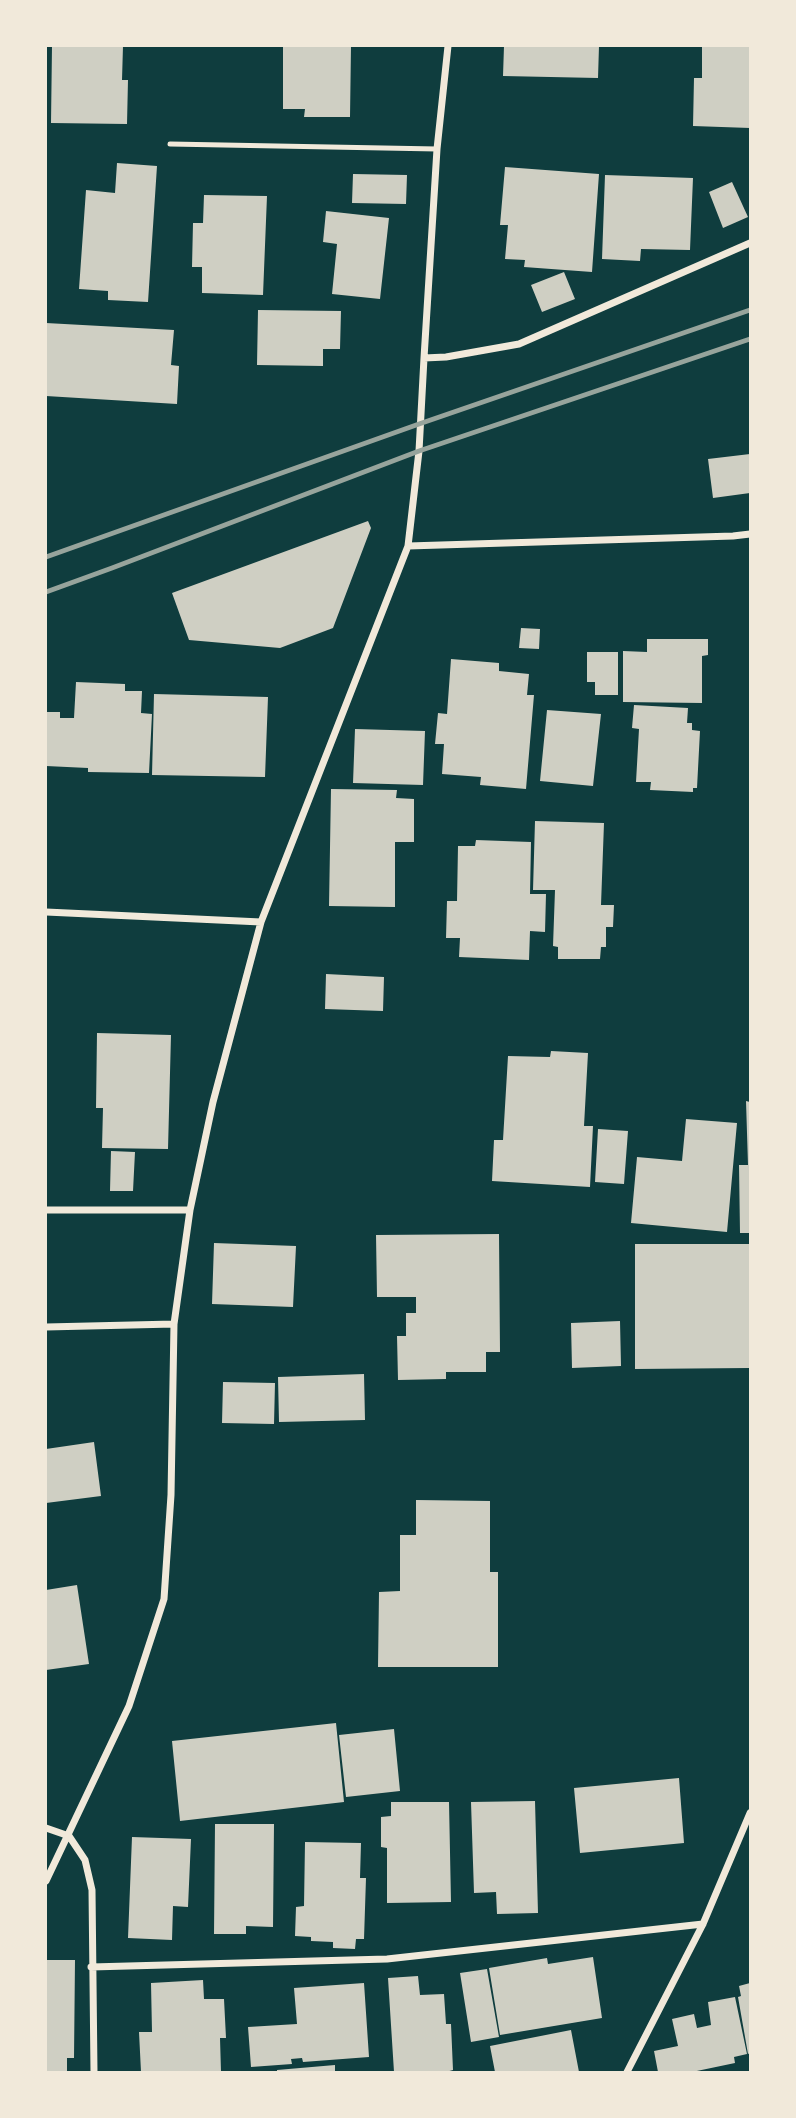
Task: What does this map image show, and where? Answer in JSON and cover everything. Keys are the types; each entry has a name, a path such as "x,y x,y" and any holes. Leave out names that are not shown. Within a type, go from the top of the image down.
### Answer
{"street":[{"path":"46,1881 130,1706 164,1600 171,1495 174,1324 191,1210 213,1102 261,922 408,546 419,451 437,149 448,46"},
{"path":"424,358 446,357 519,344 751,243"},
{"path":"408,546 751,534"},
{"path":"46,912 261,922"},
{"path":"46,1210 191,1210"},
{"path":"46,1327 174,1324"},
{"path":"626,2073 703,1924 751,1813"},
{"path":"46,1828 69,1836 85,1860 92,1890 94,2073"},
{"path":"91,1967 387,1959 703,1924"}],"lane":[{"path":"170,144 437,149"}],"building":[{"path":"52,46 123,46 122,80 128,80 127,124 51,123"},
{"path":"283,46 351,46 350,117 304,117 305,109 283,109"},
{"path":"504,46 599,46 598,78 503,76"},
{"path":"702,46 750,46 750,128 693,126 694,78 702,78"},
{"path":"117,163 157,166 148,302 108,300 108,291 79,289 86,190 115,193"},
{"path":"505,167 599,174 592,272 524,267 525,260 505,259 508,225 500,225"},
{"path":"353,174 407,175 406,204 352,203"},
{"path":"605,175 693,178 690,250 641,249 640,261 602,259"},
{"path":"732,182 748,217 723,228 709,192"},
{"path":"204,195 267,196 263,295 202,293 202,267 192,267 193,223 203,223"},
{"path":"326,211 389,218 380,299 332,294 337,244 323,242"},
{"path":"564,272 575,299 542,312 531,285"},
{"path":"258,310 341,311 340,349 323,349 323,366 257,365"},
{"path":"46,323 174,330 171,365 179,366 177,404 46,396"},
{"path":"750,454 750,493 713,498 708,459"},
{"path":"368,521 371,528 333,628 280,648 189,640 172,593"},
{"path":"521,628 540,629 539,649 519,648"},
{"path":"647,639 708,639 708,655 702,656 702,703 623,702 623,651 647,652"},
{"path":"587,652 618,652 618,695 595,695 595,682 587,682"},
{"path":"451,659 499,663 499,671 529,674 527,695 534,695 526,789 480,785 481,777 442,774 444,744 435,744 438,713 447,714"},
{"path":"76,682 125,684 125,691 142,691 141,713 152,714 149,773 88,772 88,768 46,766 46,712 60,712 60,718 74,718"},
{"path":"154,694 268,697 265,777 152,775"},
{"path":"634,705 688,708 687,723 692,723 692,730 700,731 697,788 693,788 693,792 650,790 651,782 636,782 639,729 632,728"},
{"path":"547,710 601,714 593,786 540,781"},
{"path":"355,729 425,731 423,785 353,783"},
{"path":"331,789 397,790 396,798 414,799 414,842 395,842 395,907 329,906"},
{"path":"535,821 604,823 601,905 614,905 613,927 606,927 606,947 601,947 600,959 558,959 558,947 553,946 555,890 533,890"},
{"path":"476,840 531,842 530,894 546,894 545,932 530,931 529,960 459,957 460,938 446,938 447,901 457,901 458,846 475,846"},
{"path":"326,974 384,977 383,1011 325,1009"},
{"path":"97,1033 171,1035 168,1149 102,1148 103,1108 96,1108"},
{"path":"551,1051 588,1053 584,1126 593,1126 590,1187 492,1181 494,1140 503,1140 508,1056 550,1057"},
{"path":"746,1101 750,1102 750,1233 740,1233 739,1165 748,1165"},
{"path":"686,1119 737,1123 727,1232 631,1223 637,1157 682,1161"},
{"path":"598,1129 628,1131 624,1184 595,1182"},
{"path":"111,1151 135,1152 133,1191 110,1191"},
{"path":"499,1234 500,1352 486,1352 486,1372 446,1372 446,1379 398,1380 397,1336 406,1336 406,1313 416,1313 416,1297 377,1297 376,1235"},
{"path":"214,1243 296,1246 293,1307 212,1304"},
{"path":"635,1244 750,1244 749,1368 635,1369"},
{"path":"620,1321 621,1366 572,1368 571,1323"},
{"path":"364,1374 365,1420 279,1422 278,1377"},
{"path":"223,1382 275,1383 274,1424 222,1423"},
{"path":"94,1442 101,1496 46,1503 46,1449"},
{"path":"416,1500 490,1501 490,1572 498,1572 498,1667 378,1667 379,1592 400,1591 400,1535 416,1535"},
{"path":"77,1585 89,1664 46,1670 46,1590"},
{"path":"336,1723 344,1802 180,1821 172,1741"},
{"path":"394,1729 400,1791 346,1797 339,1735"},
{"path":"679,1778 684,1843 580,1853 574,1788"},
{"path":"535,1801 538,1913 497,1914 496,1892 474,1893 471,1802"},
{"path":"391,1802 449,1802 451,1902 387,1903 387,1848 381,1847 381,1817 391,1816"},
{"path":"215,1824 274,1824 273,1927 246,1926 246,1934 214,1934"},
{"path":"132,1837 191,1839 188,1907 173,1906 172,1940 128,1938"},
{"path":"305,1842 361,1843 360,1878 366,1878 364,1939 356,1939 355,1949 333,1948 333,1942 311,1941 311,1937 295,1936 296,1907 304,1906"},
{"path":"593,1957 602,2018 500,2035 489,1968 547,1958 548,1964"},
{"path":"46,1960 75,1960 74,2058 67,2058 67,2072 46,2072"},
{"path":"487,1969 499,2037 471,2042 460,1973"},
{"path":"418,1976 420,1995 444,1994 446,2024 451,2024 453,2070 394,2072 388,1978"},
{"path":"203,1980 204,1999 224,1999 226,2038 220,2038 221,2072 141,2072 139,2032 152,2032 151,1983"},
{"path":"364,1983 369,2057 303,2062 302,2058 291,2059 292,2064 251,2067 248,2027 297,2024 294,1988"},
{"path":"750,1983 748,2054 738,1997 741,1996 739,1986"},
{"path":"735,1997 747,2054 734,2057 735,2063 692,2072 658,2072 654,2051 678,2046 672,2019 694,2014 697,2028 711,2025 708,2002"},
{"path":"571,2030 579,2072 495,2072 490,2046"},
{"path":"335,2065 335,2072 277,2072 277,2070"}],"railway":[{"path":"46,557 750,310"},
{"path":"46,592 419,451 750,339"}]}
